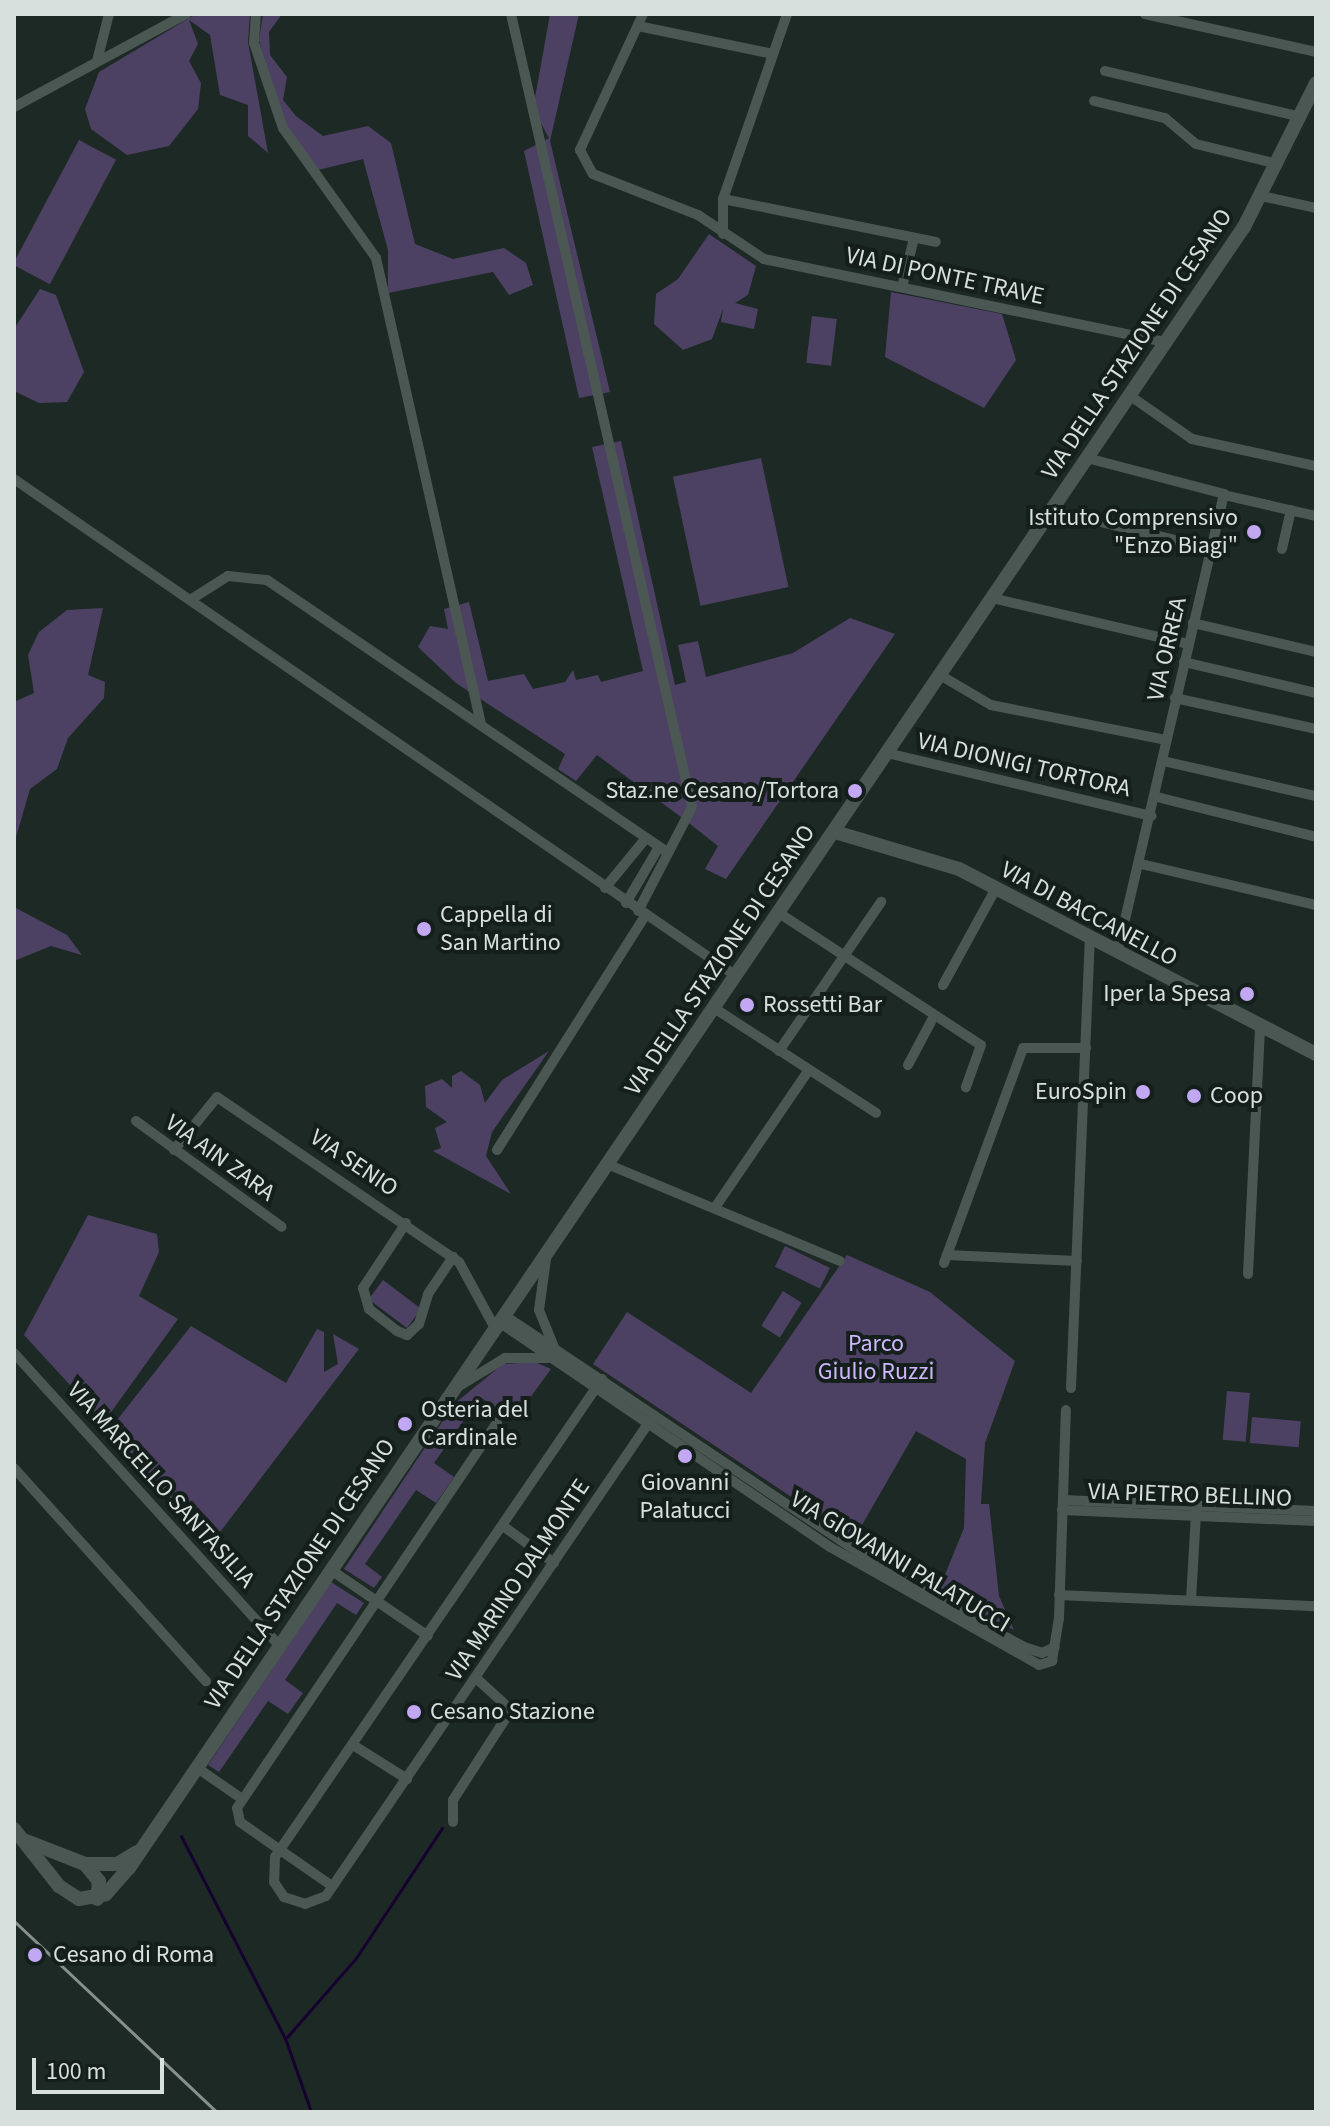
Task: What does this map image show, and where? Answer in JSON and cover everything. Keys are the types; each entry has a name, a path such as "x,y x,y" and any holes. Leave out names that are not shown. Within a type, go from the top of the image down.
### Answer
{"street":[{"path":"97,61 109,14"},
{"path":"14,107 186,14"},
{"path":"256,14 254,43 283,128 376,258 481,725"},
{"path":"511,14 692,807 626,903"},
{"path":"643,14 638,26 773,54"},
{"path":"723,234 723,199 787,14"},
{"path":"1145,14 1316,52"},
{"name":"VIA DI PONTE TRAVE","path":"638,26 581,160 596,176 690,211 764,259 1166,342"},
{"path":"1105,71 1301,117"},
{"name":"VIA DELLA STAZIONE DI CESANO","path":"97,1899 140,1849 1166,342 1261,196 1316,83"},
{"path":"1094,101 1165,118 1193,143 1278,164"},
{"path":"1261,196 1316,208"},
{"path":"723,199 936,242"},
{"path":"902,287 914,238"},
{"path":"1129,395 1192,439 1316,466"},
{"path":"1087,458 1316,516"},
{"path":"14,479 736,976"},
{"name":"VIA ORREA","path":"1117,952 1157,797 1175,698 1224,495"},
{"path":"1052,510 1175,540"},
{"path":"1282,549 1291,510"},
{"path":"190,600 228,576 267,580 662,849"},
{"path":"992,598 1188,644"},
{"path":"1193,623 1316,652"},
{"path":"1184,662 1316,693"},
{"path":"940,675 991,705 1166,740"},
{"path":"1175,698 1316,729"},
{"name":"VIA DIONIGI TORTORA","path":"887,753 1152,816"},
{"path":"1163,761 1316,796"},
{"path":"1157,797 1316,837"},
{"name":"VIA DI BACCANELLO","path":"835,832 932,858 1316,1054"},
{"path":"605,888 646,838"},
{"path":"497,1150 642,914 652,893 662,849"},
{"path":"1141,864 1316,905"},
{"path":"943,985 996,888"},
{"path":"779,1051 881,902"},
{"path":"779,913 933,1018 982,1047 966,1087"},
{"path":"1071,1388 1090,937"},
{"path":"714,1008 876,1113"},
{"path":"908,1065 933,1018"},
{"path":"1248,1274 1260,1028"},
{"path":"1077,1261 946,1259 1023,1048 1086,1048"},
{"path":"716,1206 808,1071"},
{"name":"VIA SENIO","path":"174,1150 217,1097 453,1257 473,1277 499,1322"},
{"name":"VIA AIN ZARA","path":"136,1121 282,1227"},
{"path":"607,1164 716,1206 840,1261"},
{"path":"406,1223 363,1288 369,1309 397,1331 407,1335 419,1324 428,1294 453,1257"},
{"path":"449,1394 505,1358 554,1354 539,1310 548,1250"},
{"name":"VIA GIOVANNI PALATUCCI","path":"499,1322 554,1354 879,1566 1024,1647 1042,1653 1055,1647 1059,1595"},
{"name":"VIA MARCELLO SANTASILIA","path":"14,1353 279,1645"},
{"name":"VIA MARINO DALMONTE","path":"280,1850 599,1384"},
{"path":"1066,1410 1059,1595 1316,1606"},
{"name":"VIA MARINO DALMONTE","path":"332,1886 651,1419"},
{"path":"280,1850 272,1876 284,1897 311,1903 332,1886 238,1820 242,1799 497,1422"},
{"path":"14,1468 206,1681"},
{"name":"VIA PIETRO BELLINO","path":"1062,1505 1196,1511 1316,1521"},
{"path":"1191,1600 1196,1511"},
{"name":"VIA PIETRO BELLINO","path":"1196,1511 1316,1511"},
{"path":"503,1526 554,1563"},
{"path":"331,1570 428,1636"},
{"path":"453,1822 453,1800 511,1710 476,1678"},
{"path":"353,1745 407,1779"},
{"path":"196,1767 242,1799"},
{"path":"18,1834 85,1864 117,1864 140,1849"},
{"path":"18,1834 64,1891 97,1899 99,1881 85,1864"}],"green space":[{"path":"196,14 250,14 248,42 268,153 248,136 248,105 220,95 210,35 189,20 198,44 189,61 201,83 198,109 169,146 127,155 91,129 85,109 99,72"},
{"path":"263,14 282,14 269,32 270,55 287,77 283,100 296,116 323,136 368,126 391,143 415,244 453,259 504,248 526,263 533,285 509,295 493,272 388,293 388,250 363,159 318,170 302,157 272,95 259,40"},
{"path":"550,14 579,14 550,141 610,392 579,398 524,151 549,138 533,109"},
{"path":"79,140 116,160 50,284 14,265 14,262"},
{"path":"709,234 756,266 748,295 735,303 758,309 754,329 721,322 723,309 712,339 683,350 654,324 656,294 678,279"},
{"path":"40,289 56,295 84,372 67,402 39,403 14,391 14,329"},
{"path":"891,292 1002,314 1016,360 984,408 885,357"},
{"path":"812,316 837,319 831,366 806,363"},
{"path":"621,441 675,685 686,682 678,645 698,641 706,677 793,653 850,618 895,634 726,879 705,869 718,846 685,820 597,755 576,781 558,769 565,754 456,683 418,647 430,626 448,629 444,609 469,602 488,681 524,674 533,689 565,682 573,670 576,680 598,675 601,682 643,671 592,447"},
{"path":"761,458 788,587 700,606 673,477"},
{"path":"103,608 88,675 105,682 104,698 68,738 57,769 30,789 14,844 14,702 34,693 28,655 39,632 67,610"},
{"path":"14,907 67,935 82,955 51,946 14,961"},
{"path":"549,1051 492,1132 486,1156 511,1194 433,1151 441,1148 435,1128 447,1122 426,1107 425,1086 442,1079 452,1088 452,1076 461,1071 480,1085 485,1103 502,1080"},
{"path":"88,1215 157,1234 159,1252 139,1296 178,1319 104,1422 24,1335"},
{"path":"785,1246 830,1268 820,1289 775,1267"},
{"name":"Parco Giulio Ruzzi","path":"847,1255 930,1292 1015,1361 985,1443 981,1504 989,1504 999,1596 1014,1630 938,1592 964,1528 966,1459 916,1431 854,1539 593,1364 627,1312 751,1393"},
{"path":"383,1280 421,1309 407,1328 369,1299"},
{"path":"783,1291 802,1303 780,1337 761,1326"},
{"path":"191,1326 286,1383 317,1329 324,1332 324,1372 338,1364 333,1334 359,1349 211,1544 110,1429"},
{"path":"535,1362 551,1369 514,1420 480,1397 434,1463 454,1477 436,1503 416,1490 365,1564 382,1577 374,1588 344,1569 454,1404 503,1364"},
{"path":"1227,1391 1250,1393 1246,1442 1223,1440"},
{"path":"1252,1417 1301,1421 1299,1447 1250,1443"},
{"path":"331,1582 364,1603 356,1615 337,1603 285,1680 303,1693 288,1714 268,1701 219,1772 208,1765"}],"waterway":[{"path":"287,2037 356,1958 442,1828"},
{"path":"181,1836 285,2038 311,2112"}],"railway":[{"path":"14,1921 217,2112"}],"place":[{"name":"Istituto Comprensivo \"Enzo Biagi\"","path":"1254,532"},
{"name":"Staz.ne Cesano/Tortora","path":"855,791"},
{"name":"Cappella di San Martino","path":"424,929"},
{"name":"Iper la Spesa","path":"1247,994"},
{"name":"Rossetti Bar","path":"747,1005"},
{"name":"EuroSpin","path":"1143,1092"},
{"name":"Coop","path":"1194,1096"},
{"name":"Osteria del Cardinale","path":"405,1424"},
{"name":"Giovanni Palatucci","path":"685,1456"},
{"name":"Cesano Stazione","path":"414,1712"},
{"name":"Cesano di Roma","path":"35,1955"}]}
